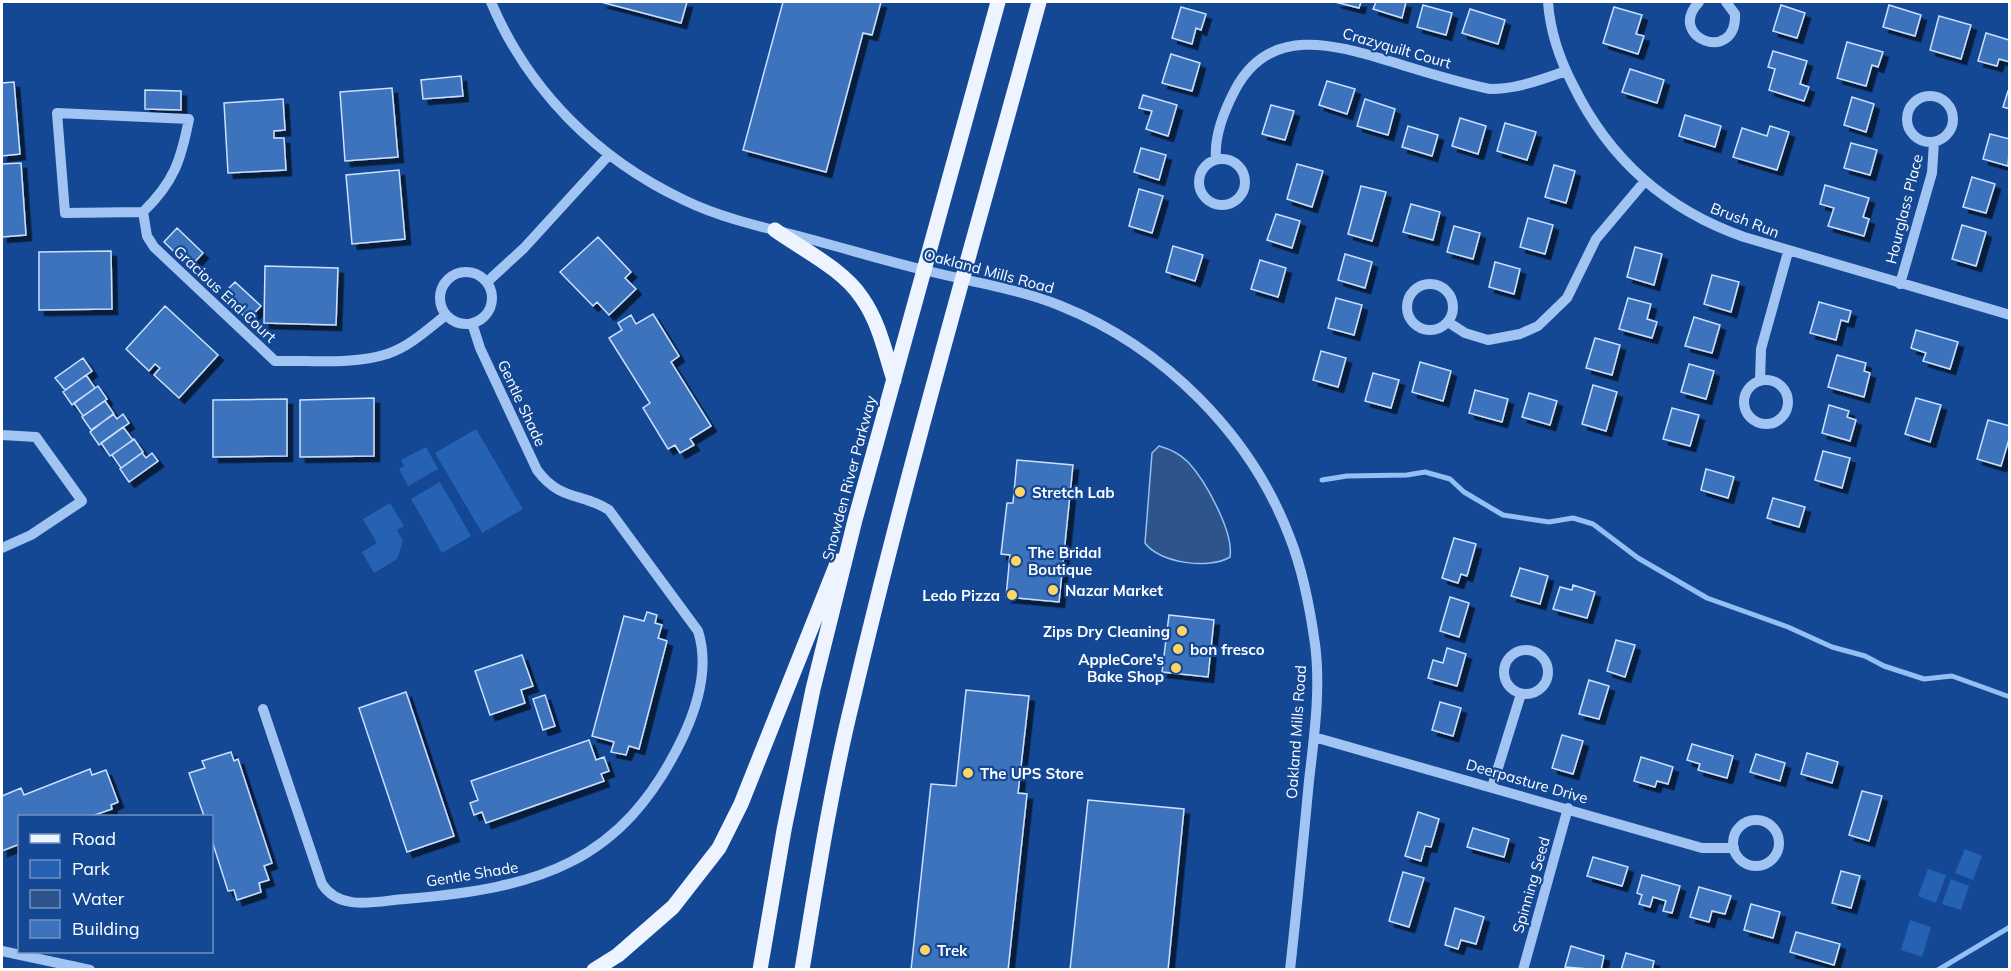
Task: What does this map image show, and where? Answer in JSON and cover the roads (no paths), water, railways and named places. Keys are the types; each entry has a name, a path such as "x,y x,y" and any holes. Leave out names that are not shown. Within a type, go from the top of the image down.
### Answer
{"main road":[{"name":"Snowden River Parkway","path":"760,969 784,830 813,689 855,520 926,270 998,2"},
{"path":"802,969 824,839 852,700 1039,2"},
{"path":"775,230 832,270 861,297 878,331 894,380"},
{"path":"594,969 618,955 673,908 707,867 723,841 741,804 817,609 855,520"}],"street":[{"name":"Oakland Mills Road","path":"491,2 505,34 541,88 559,110 609,155 686,201 724,216 775,230 1025,294 1100,324 1136,345 1174,375 1205,405 1233,438 1254,466 1290,539 1301,574 1315,648 1314,737 1290,969"},
{"name":"Brush Run","path":"1548,2 1555,39 1566,71 1596,128 1623,161 1674,204 1719,229 1788,252 2010,315"},
{"path":"1699,2 1692,8 1690,24 1697,37 1712,43 1726,39 1732,32 1735,14 1726,2"},
{"name":"Crazyquilt Court","path":"1216,159 1215,145 1219,131 1238,84 1258,61 1283,48 1314,44 1339,47 1490,89 1516,87 1566,71"},
{"name":"Hourglass Place","path":"1922,97 1942,98 1953,114 1950,131 1934,142 1923,141 1914,136 1909,128 1908,111 1913,103 1922,97"},
{"path":"57,113 189,119 182,155 171,181 143,212 65,213 57,113"},
{"name":"Hourglass Place","path":"1900,284 1932,173 1934,142"},
{"path":"487,282 524,248 609,155"},
{"name":"Crazyquilt Court","path":"1216,159 1235,163 1245,176 1243,191 1231,204 1211,203 1199,188 1201,172 1216,159"},
{"path":"1448,322 1466,333 1488,340 1520,334 1538,326 1567,298 1596,239 1645,181"},
{"name":"Gracious End Court","path":"143,212 147,236 154,247 275,361 380,356 414,340 446,315"},
{"path":"1760,381 1761,349 1788,252"},
{"path":"459,273 469,273 487,282 492,297 490,308 485,316 472,324 454,322 446,315 440,298 442,288 449,279 459,273"},
{"path":"1422,284 1442,286 1453,300 1453,312 1448,322 1430,330 1412,322 1406,305 1413,290 1422,284"},
{"name":"Gentle Shade","path":"263,709 321,884 328,894 338,900 359,903 459,894 525,881 556,871 586,855 642,806 678,748 693,712 699,683 703,648 698,631 609,510 598,503 559,492 546,483 537,470 488,366 472,324"},
{"path":"1760,381 1778,383 1788,397 1786,413 1771,424 1753,421 1744,407 1746,392 1760,381"},
{"path":"2,435 36,437 82,501 31,534 2,548"},
{"path":"1531,650 1545,659 1549,674 1541,689 1530,694 1521,694 1506,683 1504,666 1509,657 1516,652 1531,650"},
{"path":"1492,787 1521,694"},
{"name":"Deerpasture Drive","path":"1314,737 1702,848 1734,848"},
{"name":"Spinning Seed","path":"1523,969 1568,808"},
{"path":"1753,820 1769,824 1779,839 1776,856 1762,865 1744,863 1734,848 1736,831 1743,824 1753,820"},
{"path":"2,951 90,969"}],"water":[{"path":"1159,446 1185,459 1210,493 1228,534 1230,557 1210,563 1185,562 1161,555 1145,543 1152,453"}],"waterway":[{"path":"1322,480 1347,476 1407,475 1425,472 1450,479 1464,492 1503,515 1549,522 1573,518 1593,524 1638,558 1707,598 1788,627 1832,647 1865,656 1884,666 1924,679 1952,676 2010,697"},
{"path":"1938,970 2010,927"}],"place":[{"name":"Stretch Lab","path":"1020,492"},
{"name":"The Bridal Boutique","path":"1016,561"},
{"name":"Nazar Market","path":"1053,590"},
{"name":"Ledo Pizza","path":"1012,595"},
{"name":"Zips Dry Cleaning","path":"1182,631"},
{"name":"bon fresco","path":"1178,649"},
{"name":"AppleCore's Bake Shop","path":"1176,668"},
{"name":"The UPS Store","path":"968,773"},
{"name":"Trek","path":"925,950"}]}
